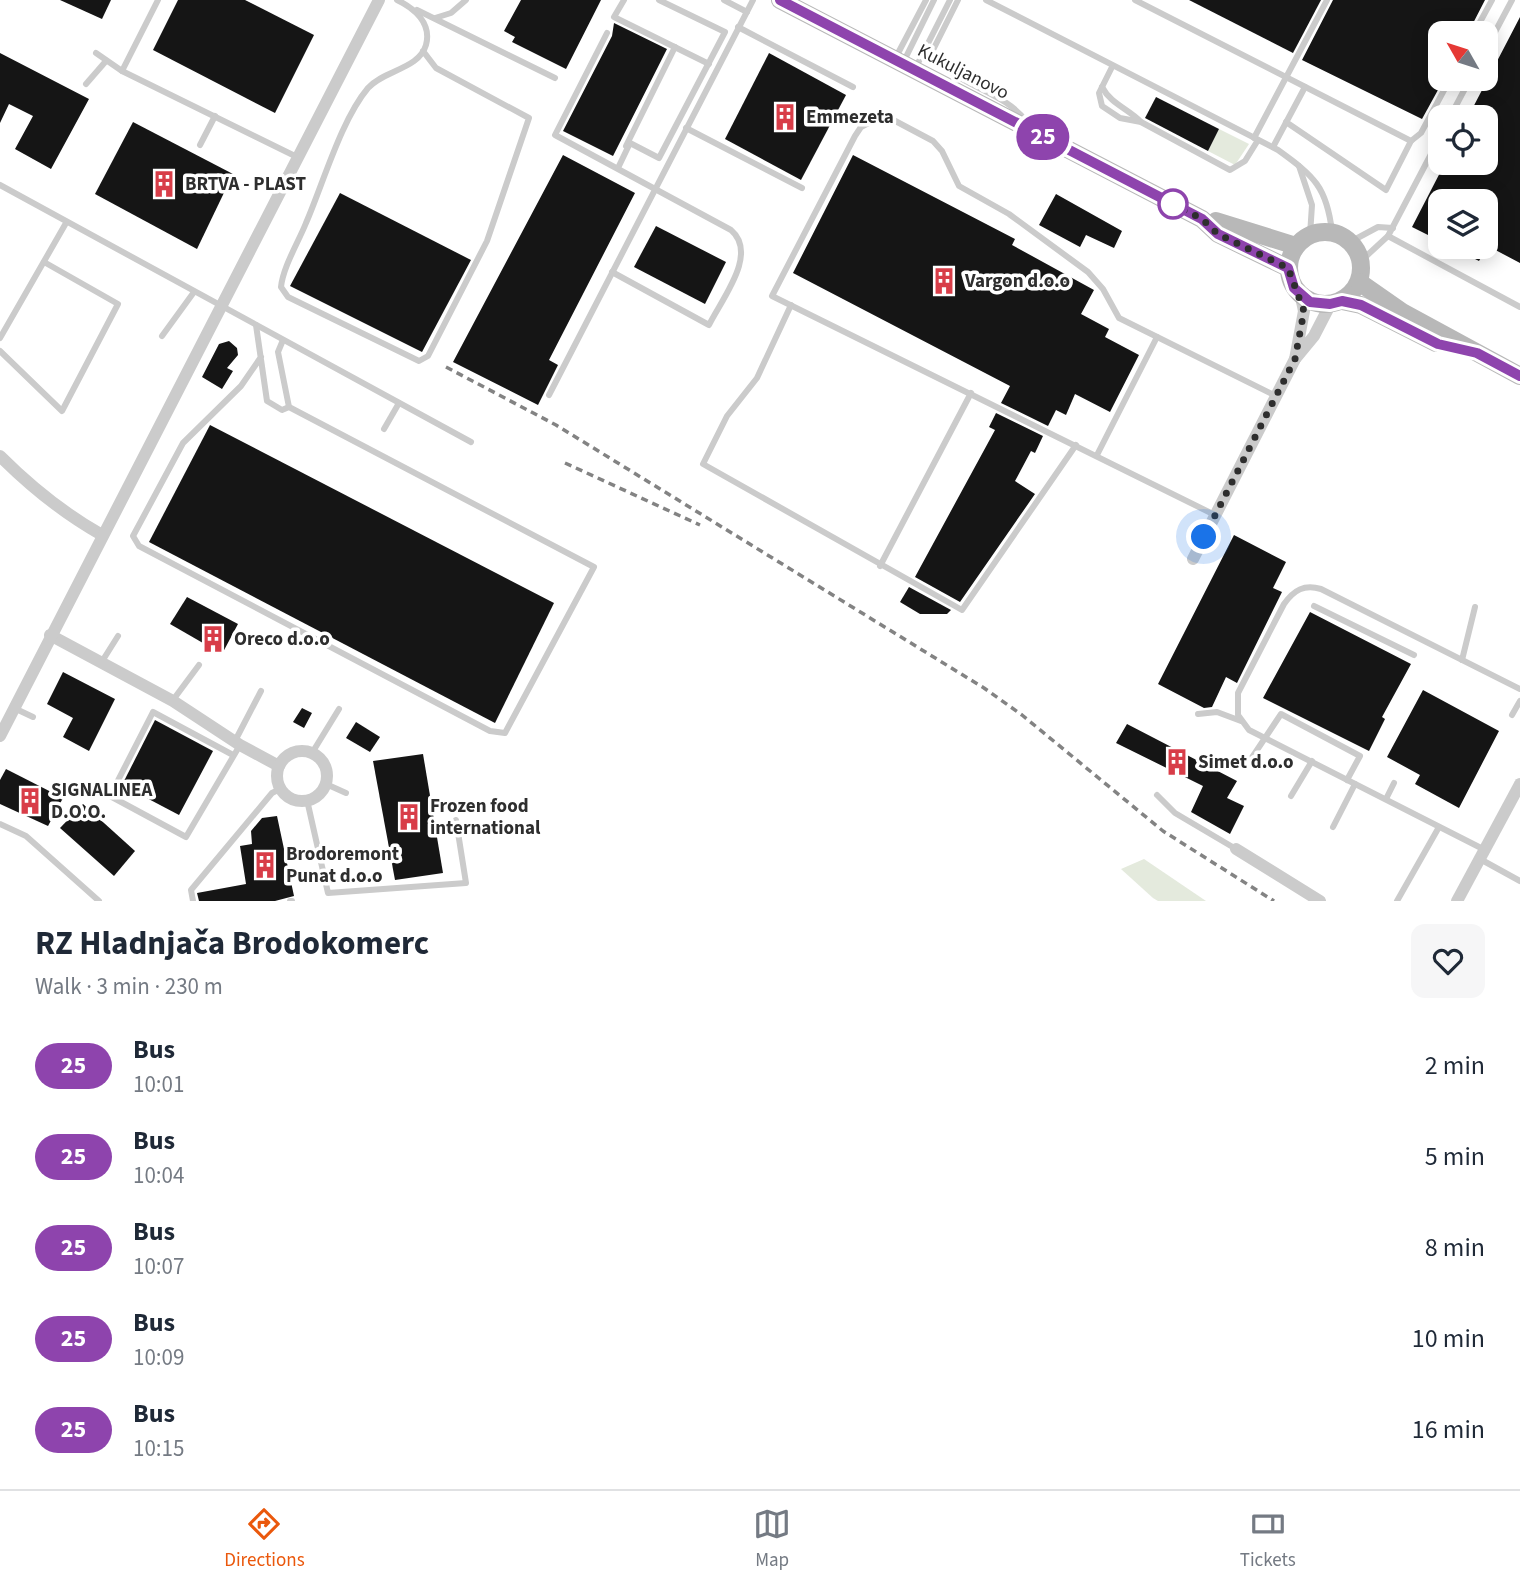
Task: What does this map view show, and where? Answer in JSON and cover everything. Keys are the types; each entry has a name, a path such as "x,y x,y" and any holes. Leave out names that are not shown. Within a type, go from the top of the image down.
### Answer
{"main road":[{"name":"Kukuljanovo","path":"780,0 1202,219"},
{"path":"1202,219 1222,222 1262,239 1303,241 1332,232 1350,242 1361,261 1359,282 1336,303"},
{"path":"1202,219 1218,234 1288,268"},
{"path":"1303,241 1288,268 1294,288 1301,296 1320,305 1361,305 1438,344 1477,353"},
{"path":"1359,282 1402,312 1520,376"}],"street":[{"path":"0,736 379,0"},
{"path":"1295,359 1304,311 1301,296"},
{"path":"1193,559 1295,359 1336,303"},
{"path":"0,456 24,480 69,516 102,535"},
{"path":"50,635 173,701 236,747 279,766"},
{"path":"312,753 326,767 326,784 322,792 307,800 292,799 281,789 278,781 279,766 290,754 312,753"},
{"path":"1457,901 1520,784"},
{"path":"1236,849 1320,901"}],"lane":[{"path":"122,71 158,0"},
{"path":"397,0 555,78"},
{"path":"435,18 451,13 466,0"},
{"path":"624,0 614,17 717,68"},
{"path":"617,167 630,144 659,158 724,32 659,0"},
{"path":"723,0 747,12"},
{"path":"549,395 753,0"},
{"path":"904,65 926,0"},
{"path":"904,65 934,0"},
{"path":"904,65 950,0"},
{"path":"958,0 932,52 947,72 1017,108 1036,134"},
{"path":"986,0 1256,139 1298,164 1311,174 1322,188 1329,207 1332,232"},
{"path":"1135,0 1411,141"},
{"path":"1102,87 1109,100 1130,111 1141,122 1230,170 1245,161 1327,0"},
{"path":"1481,21 1492,0"},
{"path":"1498,26 1512,0"},
{"path":"412,8 426,29 427,41 423,51 411,63 375,80 360,99 328,167 281,288 288,297 416,361 428,356 487,241 529,118 436,68 423,51"},
{"path":"738,27 853,87"},
{"path":"607,33 555,135 731,230 740,241 741,260 709,325 612,272"},
{"path":"617,167 675,47"},
{"path":"96,53 122,71 299,158"},
{"path":"86,84 106,61"},
{"path":"1112,67 1099,93 1102,106 1120,118 1141,122"},
{"path":"1273,148 1305,87"},
{"path":"1286,122 1386,190 1411,141 1421,133 1444,91"},
{"path":"1215,515 772,296 855,136 861,127 884,115 933,141 942,151 955,183 1009,214 1088,272 1103,289 1119,318 1276,396"},
{"path":"200,145 215,116"},
{"path":"686,128 802,188"},
{"path":"1361,261 1388,236 1428,160"},
{"path":"1298,164 1312,205 1303,241"},
{"path":"0,185 471,442"},
{"path":"0,338 66,223"},
{"path":"1350,242 1378,228 1393,228"},
{"path":"1388,236 1520,307"},
{"path":"0,351 62,411 118,304 44,262"},
{"path":"162,336 194,292"},
{"path":"791,305 757,378 727,416 703,464 962,610 1076,444"},
{"path":"256,325 261,357 267,401 282,410 289,408 594,567 505,733 490,731 139,546 133,536 183,443 241,386 261,357"},
{"path":"1097,455 1157,337"},
{"path":"283,340 278,352 289,408"},
{"path":"880,566 971,393"},
{"path":"384,429 399,403"},
{"path":"1520,689 1313,587 1297,590 1290,596 1238,693 1237,709 1241,721 1249,730 1439,827 1520,881"},
{"path":"1325,611 1334,596"},
{"path":"1314,606 1414,655"},
{"path":"1462,660 1475,607"},
{"path":"1379,638 1387,623"},
{"path":"101,663 118,636"},
{"path":"173,701 199,665"},
{"path":"236,747 153,712 110,796 186,837 236,747 261,691"},
{"path":"1512,715 1520,701"},
{"path":"14,708 33,717"},
{"path":"312,753 339,709"},
{"path":"1198,714 1217,712 1241,721"},
{"path":"1249,762 1281,714 1360,756 1347,780"},
{"path":"1291,796 1312,761"},
{"path":"1386,799 1394,783"},
{"path":"326,784 346,793"},
{"path":"1333,827 1355,784"},
{"path":"193,901 191,890 272,793 281,789"},
{"path":"1157,795 1175,813 1236,849"},
{"path":"307,800 328,893 467,883 456,820"},
{"path":"0,824 26,836 99,901"},
{"path":"1397,901 1439,827"}],"shaded area":[{"path":"1219,129 1249,144 1235,165 1208,151"},
{"path":"1144,859 1206,901 1158,901 1153,898 1121,869"}],"building":[{"path":"60,0 111,0 102,19"},
{"path":"178,0 245,0 314,35 275,113 153,50"},
{"path":"521,0 601,0 566,69 512,42 515,37 504,31"},
{"path":"1189,0 1321,0 1293,53"},
{"path":"1333,0 1485,0 1474,21 1428,21 1428,91 1437,91 1422,119 1302,60"},
{"path":"1520,17 1520,263 1498,251 1498,189 1432,189 1439,175 1498,175 1498,105 1474,105 1482,91 1498,91 1498,59"},
{"path":"614,23 667,49 613,156 563,131 612,36"},
{"path":"0,53 89,99 51,169 15,149 33,116 9,104 0,123"},
{"name":"Emmezeta","path":"769,53 846,95 801,180 725,139"},
{"path":"1156,97 1219,129 1208,151 1145,118"},
{"name":"BRTVA - PLAST","path":"133,122 233,174 197,249 95,194"},
{"path":"563,155 635,193 549,360 558,365 538,405 453,362"},
{"name":"Vargon d.o.o","path":"853,155 1015,239 1012,245 1094,290 1081,314 1109,329 1105,337 1139,355 1110,412 1075,394 1066,415 1056,410 1048,426 1001,403 1010,386 793,273"},
{"path":"340,193 471,260 422,352 290,286"},
{"path":"1056,194 1122,231 1114,248 1086,235 1080,247 1039,225"},
{"path":"1428,196 1428,235 1412,227"},
{"path":"656,226 726,262 705,304 634,267"},
{"path":"229,341 237,348 238,355 227,368 233,371 222,389 202,377 219,344"},
{"path":"996,413 1043,436 1035,453 1031,451 1015,481 1035,494 960,602 915,577 995,430 989,427"},
{"path":"210,425 554,603 495,723 149,542"},
{"path":"1234,535 1286,562 1273,588 1282,592 1237,683 1226,677 1212,707 1204,708 1158,684"},
{"path":"909,587 951,610 947,614 920,614 900,602"},
{"name":"Oreco d.o.o","path":"187,597 238,624 222,654 170,624"},
{"path":"1310,612 1411,664 1382,717 1385,719 1369,751 1263,698"},
{"path":"63,672 115,699 89,751 63,737 73,718 47,704"},
{"path":"1423,690 1499,731 1459,808 1415,784 1420,775 1387,757"},
{"path":"302,708 312,713 304,728 293,722"},
{"path":"155,720 213,751 179,815 122,785"},
{"path":"356,722 380,737 370,752 346,738"},
{"name":"Simet d.o.o","path":"1127,724 1237,781 1227,798 1244,806 1230,834 1191,812 1203,786 1116,743"},
{"name":"Frozen food international","path":"423,754 443,873 395,880 373,761"},
{"name":"SIGNALINEA D.O.O.","path":"6,769 63,798 48,826 0,804 0,780"},
{"path":"83,804 135,851 114,876 60,828"},
{"name":"Brodoremont Punat d.o.o","path":"277,816 294,896 275,901 199,901 197,893 246,884 240,846 252,844 251,831 262,818"}],"railway":[{"path":"446,367 556,425 984,688 1022,715 1163,831 1274,901"},
{"path":"565,463 700,525"}],"bus line":[{"name":"25","path":"780,0 1202,219 1218,234 1271,258 1288,268 1294,288 1310,302 1320,305 1342,301 1361,305 1438,344 1477,353 1520,376"}],"place":[{"name":"Emmezeta","path":"785,117"},
{"name":"BRTVA - PLAST","path":"164,184"},
{"name":"Vargon d.o.o","path":"944,281"},
{"name":"Oreco d.o.o","path":"213,639"},
{"name":"Simet d.o.o","path":"1177,762"},
{"name":"SIGNALINEA D.O.O.","path":"30,801"},
{"name":"Frozen food international","path":"409,817"},
{"name":"Brodoremont Punat d.o.o","path":"265,865"}],"route":[{"path":"1173,204 1202,219 1218,234 1288,268 1294,288 1301,296 1304,311 1295,359 1204,537"}]}
